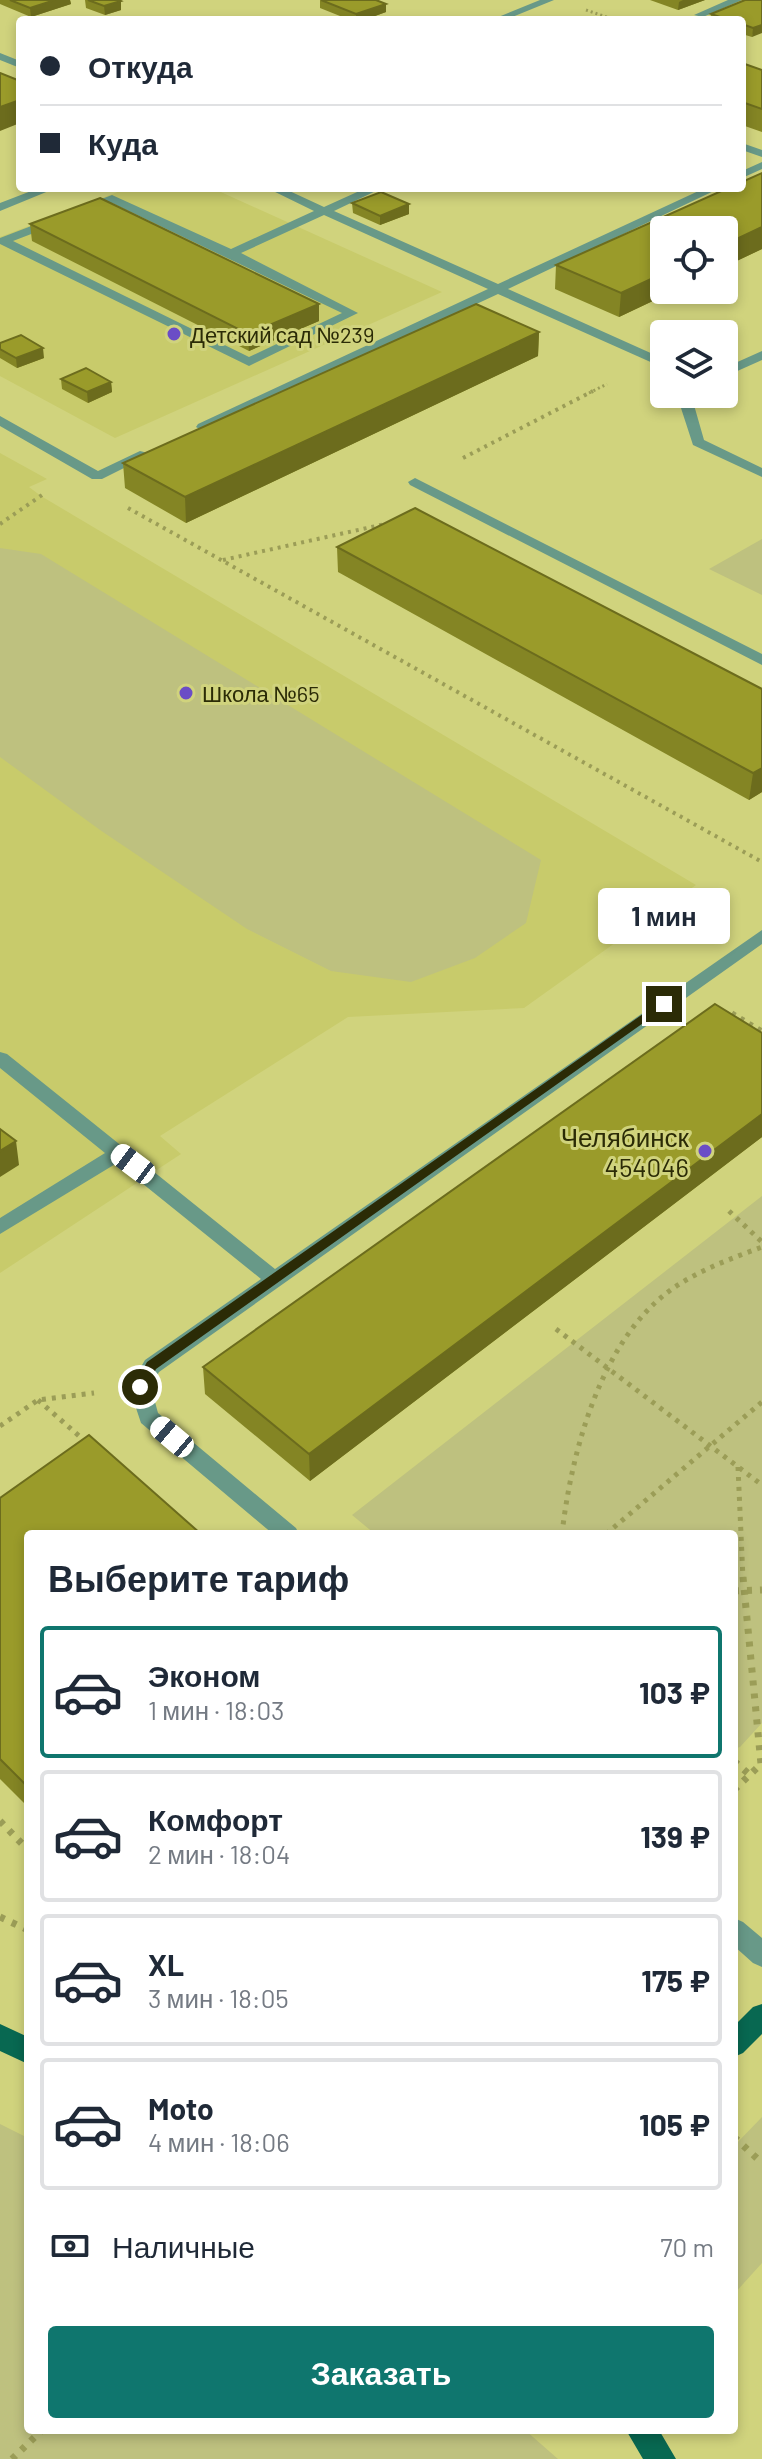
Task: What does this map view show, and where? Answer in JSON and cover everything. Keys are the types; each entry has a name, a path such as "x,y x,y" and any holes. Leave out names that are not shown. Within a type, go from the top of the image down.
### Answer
{"main road":[{"path":"738,2040 762,2016"},
{"path":"0,2037 24,2049"},
{"path":"644,2434 661,2459"}],"street":[{"path":"507,16 549,0"},
{"path":"699,15 737,0"},
{"path":"0,207 39,192"},
{"path":"282,192 650,358"},
{"path":"231,253 352,313 249,362 3,241 112,199 231,253 297,226 322,211 367,192"},
{"path":"183,436 706,192"},
{"path":"738,366 762,355"},
{"path":"688,408 698,442 762,473"},
{"path":"0,420 97,476 155,449"},
{"path":"415,482 762,660"},
{"path":"283,1530 149,1417 140,1387 152,1366 762,936"},
{"path":"0,1058 273,1278"},
{"path":"0,1227 119,1153"},
{"path":"738,1934 762,1955"}],"path":[{"path":"415,482 650,366"},
{"path":"97,476 103,493 762,862"},
{"path":"222,560 463,507"},
{"path":"562,1530 564,1508 583,1435 608,1369 655,1302 705,1269 762,1244 729,1211"},
{"path":"556,1329 762,1485"},
{"path":"0,1426 38,1400 140,1387"},
{"path":"38,1400 97,1452"},
{"path":"611,1530 762,1402"},
{"path":"738,1467 744,1590 762,1764 738,1786"},
{"path":"738,1591 762,1590"},
{"path":"738,1764 750,1775"},
{"path":"0,1821 24,1846"},
{"path":"0,1917 24,1928"},
{"path":"738,2141 762,2163"},
{"path":"12,2459 38,2434"}],"shaded area":[{"name":"Детский сад №239","path":"118,192 221,192 442,292 115,438 0,376 0,237"},
{"name":"Школа №65","path":"0,453 47,479 29,487 41,496 696,885 524,1008 348,1017 160,1136 181,1154 0,1273"},
{"path":"762,539 762,595 709,569"},
{"path":"0,548 41,554 541,860 526,923 475,958 411,982 331,971 247,929 100,830 0,757"},
{"path":"762,1196 762,1723 740,1747 738,1530 370,1530 352,1515"},
{"path":"762,2117 762,2263 738,2290 738,2142"},
{"path":"0,2124 24,2136 24,2434 530,2434 558,2459 0,2459"}],"building":[{"path":"10,0 55,0 30,8"},
{"path":"88,0 119,0 121,1 104,6"},
{"path":"321,0 376,0 386,4 356,14"},
{"path":"745,0 762,0 762,25 753,28 746,25 746,16 711,14"},
{"path":"746,64 762,70 762,109 746,103"},
{"path":"0,73 16,79 16,101 0,107"},
{"path":"762,173 762,227 738,238 738,216 665,216 719,192 746,192 746,180"},
{"path":"381,192 409,204 380,216 352,203"},
{"path":"100,198 319,304 248,334 30,224"},
{"path":"650,223 650,280 621,293 556,265"},
{"path":"476,304 539,332 185,497 123,463"},
{"path":"21,335 43,348 16,358 0,349 0,343"},
{"path":"86,368 111,382 87,392 61,379"},
{"path":"415,508 762,689 762,768 753,773 337,547"},
{"path":"715,1004 762,1033 762,1114 309,1454 203,1367"},
{"path":"0,1129 16,1141 0,1151"},
{"path":"89,1435 196,1530 24,1530 24,1783 0,1759 0,1498"}],"place":[{"name":"Детский сад №239","path":"174,334"},
{"name":"Школа №65","path":"186,693"},
{"name":"Челябинск 454046","path":"705,1151"}],"route":[{"path":"140,1387 152,1366 664,1004"}]}
